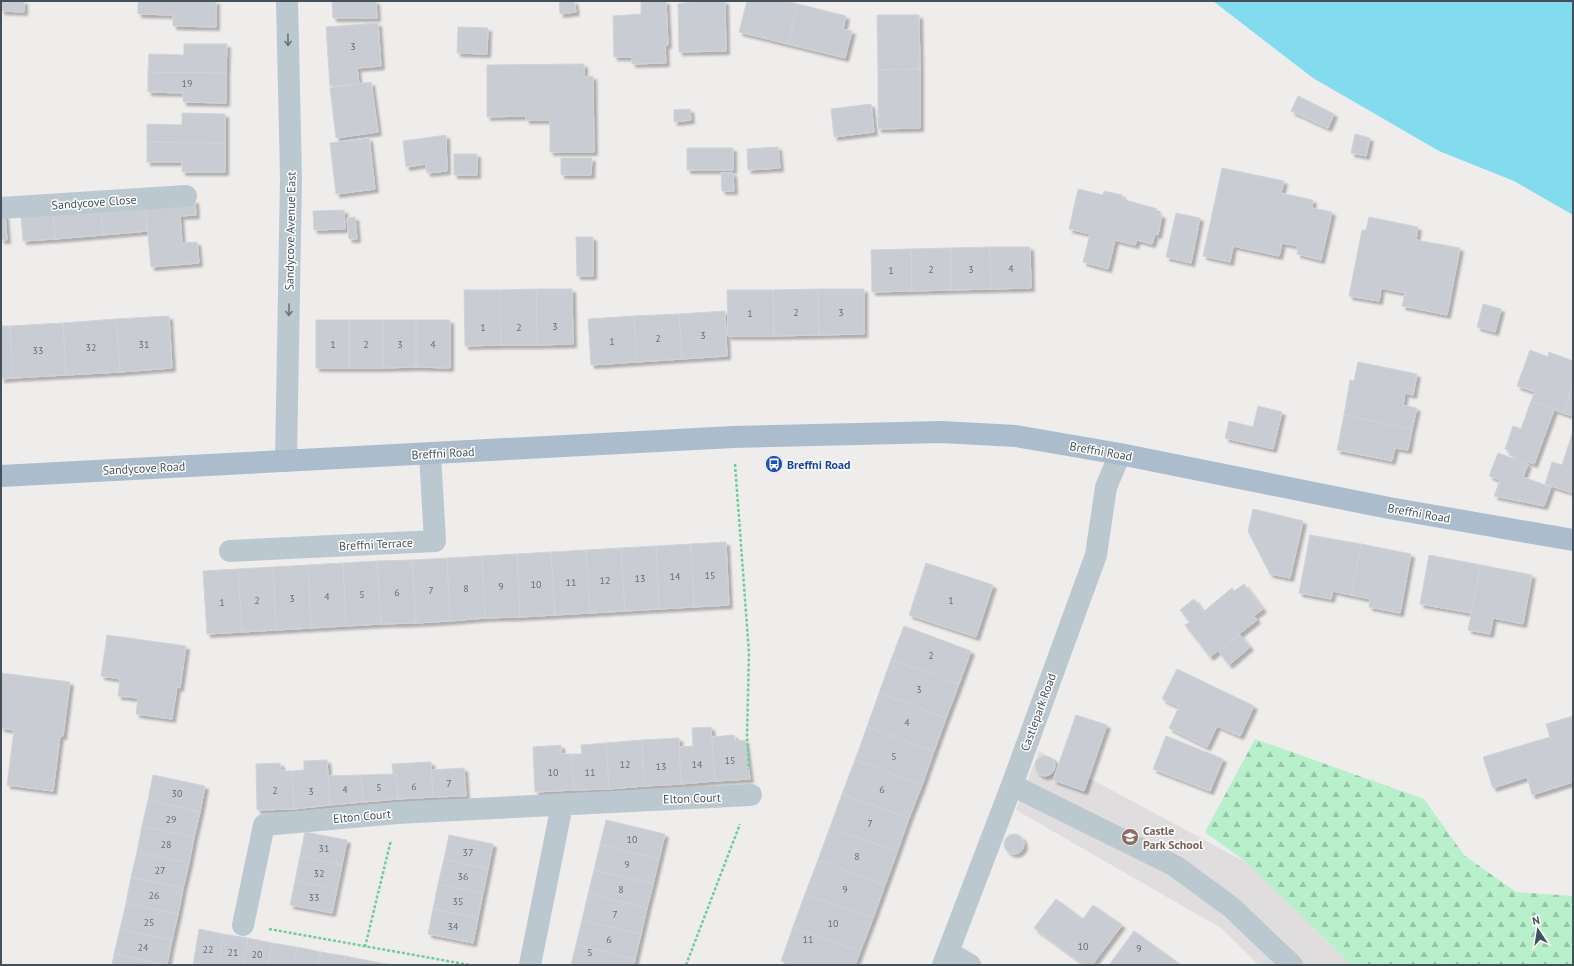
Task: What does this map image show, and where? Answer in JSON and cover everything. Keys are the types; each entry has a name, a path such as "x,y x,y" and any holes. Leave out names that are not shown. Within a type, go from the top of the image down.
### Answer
{"main road":[{"name":"Breffni Road","path":"286,461 733,437 941,432 1016,436 1120,454 1389,508 1573,540"},
{"name":"Sandycove Road","path":"1,476 286,461"}],"street":[{"name":"Sandycove Avenue East","path":"286,461 291,178 287,1"},
{"name":"Sandycove Close","path":"1,208 186,196"},
{"name":"Breffni Terrace","path":"230,551 435,541 430,454"},
{"name":"Castlepark Road","path":"945,959 1012,785 1096,555 1106,487 1120,454"},
{"path":"1012,785 1035,798 1175,866 1231,907 1292,965"},
{"name":"Elton Court","path":"243,925 264,825 397,813 562,805 624,800 751,795"},
{"path":"530,965 562,805"},
{"path":"945,959 970,965"}],"path":[{"path":"686,965 751,795 747,737 750,653 733,437"},
{"path":"365,947 397,813"},
{"path":"243,925 470,965"}],"shaded area":[{"name":"Castle Park School","path":"1039,751 1247,863 1352,965 1259,965 1221,928 1016,810"}],"green space":[{"path":"1255,739 1424,799 1464,855 1516,892 1573,896 1573,965 1352,965 1247,863 1205,832"}],"water":[{"path":"1213,1 1573,1 1573,215 1514,181 1439,151 1313,78"}],"building":[{"path":"1,1 24,1 24,12 1,11"},
{"path":"138,1 216,1 216,27 173,26 173,15 138,14"},
{"path":"332,1 376,1 377,18 333,18"},
{"path":"559,1 574,1 576,12 560,14"},
{"path":"641,1 666,1 668,45 665,45 666,63 632,64 632,57 614,57 613,16 641,14"},
{"path":"696,1 725,1 726,51 679,52 678,4"},
{"path":"747,1 786,1 798,4 788,44 739,32"},
{"path":"798,4 846,16 843,29 852,31 845,58 788,44"},
{"path":"877,15 919,15 920,69 878,70"},
{"path":"378,23 381,66 357,68 359,84 330,86 326,27"},
{"path":"458,27 488,28 487,54 457,53"},
{"path":"184,44 227,44 226,73 148,72 149,54 184,55"},
{"path":"584,64 584,77 593,76 594,152 550,152 550,120 526,120 526,116 487,117 487,65"},
{"path":"920,69 920,128 878,129 878,70"},
{"path":"148,72 226,73 226,103 183,102 183,93 148,92"},
{"path":"371,82 378,132 336,138 330,88"},
{"path":"1298,96 1334,114 1328,128 1291,111"},
{"path":"871,104 874,132 834,137 831,109"},
{"path":"690,109 691,120 674,122 674,110"},
{"path":"182,113 225,114 225,143 147,142 147,124 182,125"},
{"path":"1355,134 1370,138 1366,156 1351,153"},
{"path":"446,135 447,171 427,173 426,164 406,167 403,141"},
{"path":"369,138 375,189 336,194 330,143"},
{"path":"147,142 225,143 225,172 182,172 182,162 147,162"},
{"path":"778,147 780,168 748,170 747,149"},
{"path":"687,148 733,148 733,170 687,170"},
{"path":"454,154 477,154 477,175 454,175"},
{"path":"561,158 592,158 591,175 561,175"},
{"path":"1222,168 1284,181 1281,193 1313,200 1312,208 1332,212 1321,260 1297,254 1298,246 1282,243 1279,256 1233,246 1230,262 1203,256"},
{"path":"721,173 733,173 734,191 722,191"},
{"path":"1078,189 1103,195 1104,191 1122,195 1122,199 1157,209 1156,213 1162,215 1158,235 1155,234 1152,244 1137,240 1135,245 1115,240 1108,269 1083,262 1090,234 1069,229"},
{"path":"195,200 196,215 180,216 182,243 197,242 199,263 151,267 145,205"},
{"path":"145,205 148,231 103,235 101,209"},
{"path":"101,209 103,235 55,239 53,213"},
{"path":"344,210 345,229 314,230 313,211"},
{"path":"53,213 55,239 23,241 21,216"},
{"path":"1176,213 1200,218 1191,263 1166,257"},
{"path":"1,215 5,215 7,240 1,240"},
{"path":"355,217 357,239 349,239 347,218"},
{"path":"1369,217 1418,227 1416,240 1460,248 1447,315 1402,306 1405,293 1381,288 1379,301 1349,296 1362,230 1366,230"},
{"path":"576,237 593,237 593,276 577,276"},
{"path":"990,247 991,289 951,290 951,248"},
{"path":"990,247 1030,247 1031,288 991,289"},
{"path":"951,248 951,290 912,291 911,249"},
{"path":"911,249 912,291 872,292 871,250"},
{"path":"536,289 537,345 501,345 500,290"},
{"path":"536,289 572,289 573,344 537,345"},
{"path":"818,289 864,289 864,334 819,335"},
{"path":"818,289 819,335 774,336 773,290"},
{"path":"464,290 500,290 501,345 465,346"},
{"path":"727,290 773,290 774,336 728,336"},
{"path":"1483,304 1501,309 1495,332 1477,327"},
{"path":"725,311 727,356 682,359 679,314"},
{"path":"679,314 682,359 637,362 634,316"},
{"path":"169,316 172,368 120,372 116,319"},
{"path":"634,316 637,362 591,365 588,319"},
{"path":"116,319 120,372 66,375 63,323"},
{"path":"316,320 349,320 349,368 316,368"},
{"path":"349,320 383,320 383,368 349,368"},
{"path":"383,320 416,320 416,367 383,368"},
{"path":"416,320 450,320 450,368 416,367"},
{"path":"63,323 66,375 13,378 10,326"},
{"path":"1,326 10,326 13,378 1,379"},
{"path":"1530,350 1548,357 1549,352 1573,361 1573,384 1563,413 1531,401 1535,392 1517,386"},
{"path":"1358,362 1417,374 1413,395 1405,393 1403,405 1417,408 1412,429 1344,415 1350,380 1354,381"},
{"path":"1573,384 1573,416 1563,413"},
{"path":"1531,401 1554,410 1534,464 1509,455 1510,451 1505,449 1513,426 1521,429"},
{"path":"1258,406 1282,412 1273,449 1225,438 1229,421 1253,427"},
{"path":"1344,415 1412,429 1408,450 1395,448 1392,461 1337,450"},
{"path":"1573,431 1573,493 1545,484 1552,462 1562,465"},
{"path":"1498,453 1528,464 1523,477 1551,487 1544,506 1494,496 1500,480 1489,476"},
{"path":"1253,509 1303,521 1290,578 1270,574 1248,531"},
{"path":"1310,535 1361,544 1351,595 1333,591 1331,599 1299,593"},
{"path":"726,542 729,605 694,607 691,544"},
{"path":"691,544 694,607 659,609 656,546"},
{"path":"1361,544 1411,554 1400,613 1369,607 1370,599 1351,595"},
{"path":"656,546 659,609 625,611 621,548"},
{"path":"621,548 625,611 590,613 586,550"},
{"path":"586,550 590,613 555,615 551,552"},
{"path":"551,552 555,615 520,617 517,554"},
{"path":"517,554 520,617 485,618 482,556"},
{"path":"1429,555 1481,565 1471,613 1420,604"},
{"path":"482,556 485,618 450,621 447,558"},
{"path":"447,558 450,621 416,623 412,560"},
{"path":"412,560 416,623 381,624 377,561"},
{"path":"377,561 381,624 346,626 343,563"},
{"path":"343,563 346,626 311,628 308,565"},
{"path":"926,563 993,585 976,637 909,615"},
{"path":"308,565 311,628 276,630 273,567"},
{"path":"1481,565 1532,575 1523,624 1493,618 1490,634 1468,630"},
{"path":"273,567 276,630 242,632 238,569"},
{"path":"238,569 242,632 207,634 203,571"},
{"path":"1244,584 1263,609 1254,616 1257,620 1210,657 1185,625 1190,622 1180,610 1194,599 1203,612 1232,588 1234,591"},
{"path":"904,626 971,651 959,684 891,660"},
{"path":"107,635 186,646 180,688 177,687 172,719 136,714 138,698 118,696 120,679 101,676"},
{"path":"1240,635 1250,647 1229,665 1219,652"},
{"path":"891,660 959,684 946,718 879,693"},
{"path":"1177,669 1254,706 1240,736 1217,726 1207,747 1169,728 1179,707 1162,699"},
{"path":"1,673 70,682 63,736 60,736 53,791 7,785 14,730 1,728"},
{"path":"879,693 946,718 934,751 867,727"},
{"path":"1076,715 1107,725 1084,791 1053,780"},
{"path":"1573,716 1573,782 1532,795 1527,777 1493,788 1483,757 1550,737 1546,724"},
{"path":"711,727 715,781 681,784 679,747 693,746 692,728"},
{"path":"867,727 934,751 922,785 855,760"},
{"path":"734,735 735,741 745,740 750,779 715,781 712,737"},
{"path":"1166,736 1223,759 1210,791 1153,769"},
{"path":"679,738 681,784 644,786 642,740"},
{"path":"642,740 644,786 609,789 606,743"},
{"path":"606,743 609,789 574,790 571,754 582,754 581,745"},
{"path":"561,745 561,754 571,754 574,790 535,792 533,747"},
{"path":"1045,756 1052,759 1055,766 1052,773 1045,776 1038,773 1035,766 1038,759"},
{"path":"327,760 330,805 294,809 292,771 304,770 304,761"},
{"path":"855,760 922,785 909,818 842,794"},
{"path":"431,762 433,797 398,799 396,774 393,774 392,764"},
{"path":"280,763 282,771 292,771 294,809 257,810 256,764"},
{"path":"464,768 466,796 433,797 431,770"},
{"path":"396,774 398,799 363,802 361,775"},
{"path":"153,775 205,786 200,812 148,800"},
{"path":"361,775 363,802 330,805 328,776"},
{"path":"842,794 909,818 897,852 830,827"},
{"path":"148,800 200,812 194,837 142,826"},
{"path":"606,820 665,834 659,859 600,845"},
{"path":"142,826 194,837 189,863 137,852"},
{"path":"830,827 897,852 885,885 818,860"},
{"path":"305,832 347,840 342,865 300,856"},
{"path":"1014,834 1021,837 1024,844 1021,851 1014,854 1007,851 1004,844 1007,837"},
{"path":"449,835 493,844 488,869 444,859"},
{"path":"600,845 659,859 653,884 594,870"},
{"path":"137,852 189,863 183,888 131,877"},
{"path":"300,856 342,865 337,889 295,881"},
{"path":"444,859 488,869 483,893 438,884"},
{"path":"818,860 885,885 873,918 805,894"},
{"path":"594,870 653,884 647,908 588,894"},
{"path":"131,877 183,888 178,914 126,903"},
{"path":"295,881 337,889 332,913 290,905"},
{"path":"438,884 483,893 478,918 433,909"},
{"path":"588,894 647,908 641,934 582,920"},
{"path":"805,894 873,918 860,952 793,927"},
{"path":"1056,899 1083,919 1093,905 1122,925 1092,965 1085,965 1034,928"},
{"path":"126,903 178,914 172,940 120,929"},
{"path":"433,909 478,918 473,943 428,934"},
{"path":"582,920 641,934 635,959 576,945"},
{"path":"793,927 860,952 855,965 793,965 781,961"},
{"path":"120,929 172,940 167,965 114,954"},
{"path":"199,929 223,934 218,965 193,965"},
{"path":"1134,931 1181,965 1109,965"},
{"path":"223,934 248,938 243,965 218,965"},
{"path":"248,938 272,943 268,965 243,965"},
{"path":"272,943 297,947 293,965 268,965"},
{"path":"576,945 635,959 634,965 571,965"},
{"path":"297,947 321,952 318,965 293,965"},
{"path":"321,952 345,956 343,965 318,965"},
{"path":"114,954 164,965 112,965"},
{"path":"345,956 370,961 369,965 343,965"},
{"path":"370,961 392,965 369,965"}],"place":[{"name":"Breffni Road","path":"774,464"},
{"name":"Castle Park School","path":"1130,837"}]}
